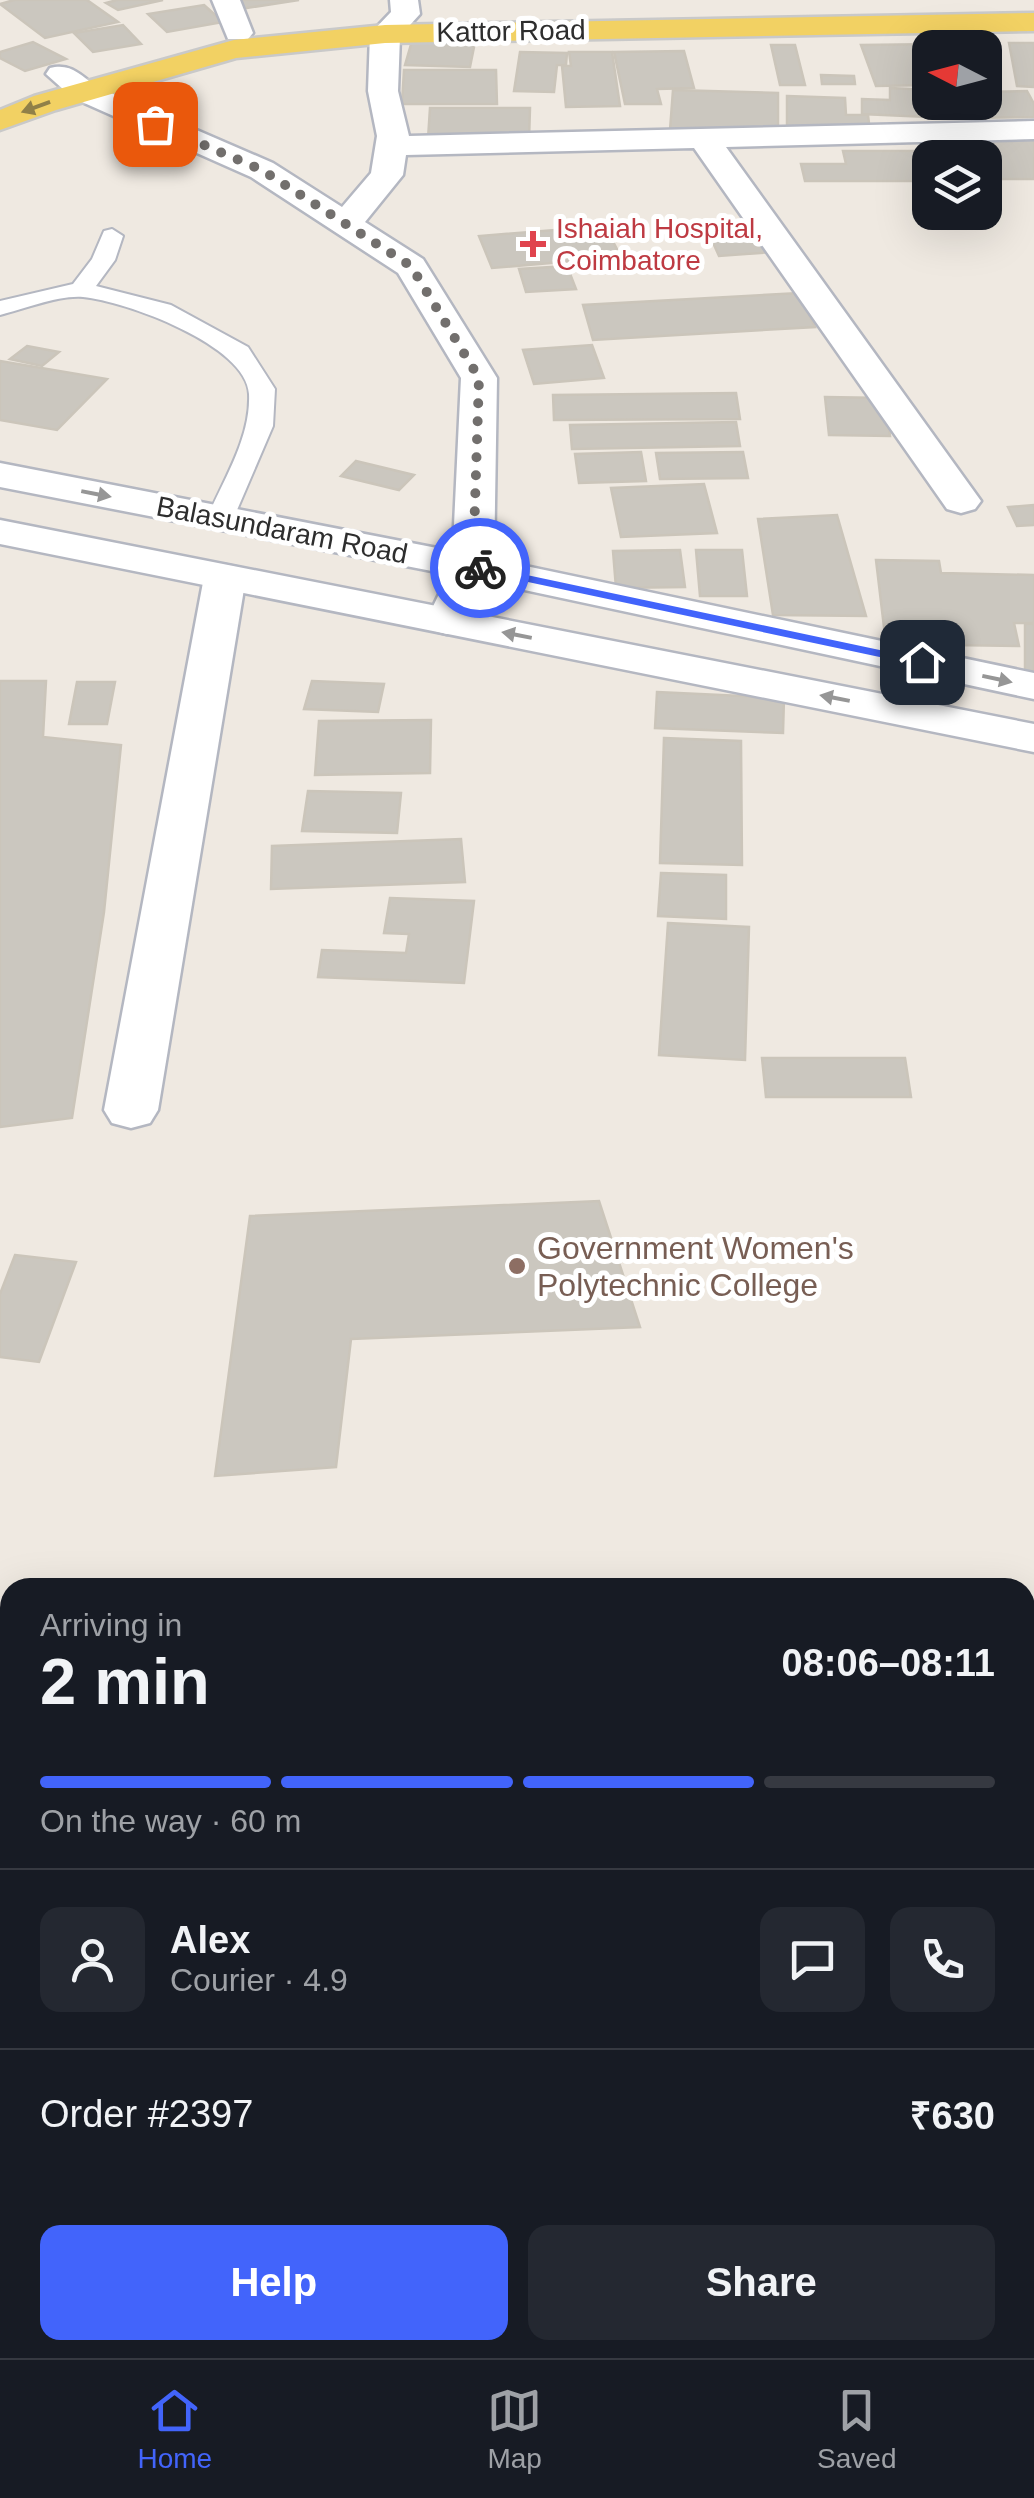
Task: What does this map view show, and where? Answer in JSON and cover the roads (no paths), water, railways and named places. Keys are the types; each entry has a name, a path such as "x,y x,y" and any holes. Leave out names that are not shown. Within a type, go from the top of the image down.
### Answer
{"main road":[{"name":"Kattor Road","path":"0,121 72,83 238,32 398,16 1034,7"},
{"name":"Kattor Road","path":"0,90 72,83 398,16 1034,22"}],"street":[{"path":"226,0 238,32"},
{"path":"346,224 387,175 391,146 383,90 398,16"},
{"path":"72,83 262,170 411,266 479,378 473,567 447,621"},
{"path":"391,146 1034,130"},
{"path":"703,138 961,501"},
{"name":"Balasundaram Road","path":"0,476 473,567 1034,686"},
{"name":"Balasundaram Road","path":"0,532 1034,738"},
{"path":"131,1110 225,577"}],"lane":[{"path":"81,290 103,260 112,236"},
{"path":"0,308 81,290 162,310 238,352 262,389 260,426 221,518"}],"place":[{"name":"Ishaiah Hospital, Coimbatore","path":"533,244"},
{"name":"Government Women's Polytechnic College","path":"517,1266"}]}
